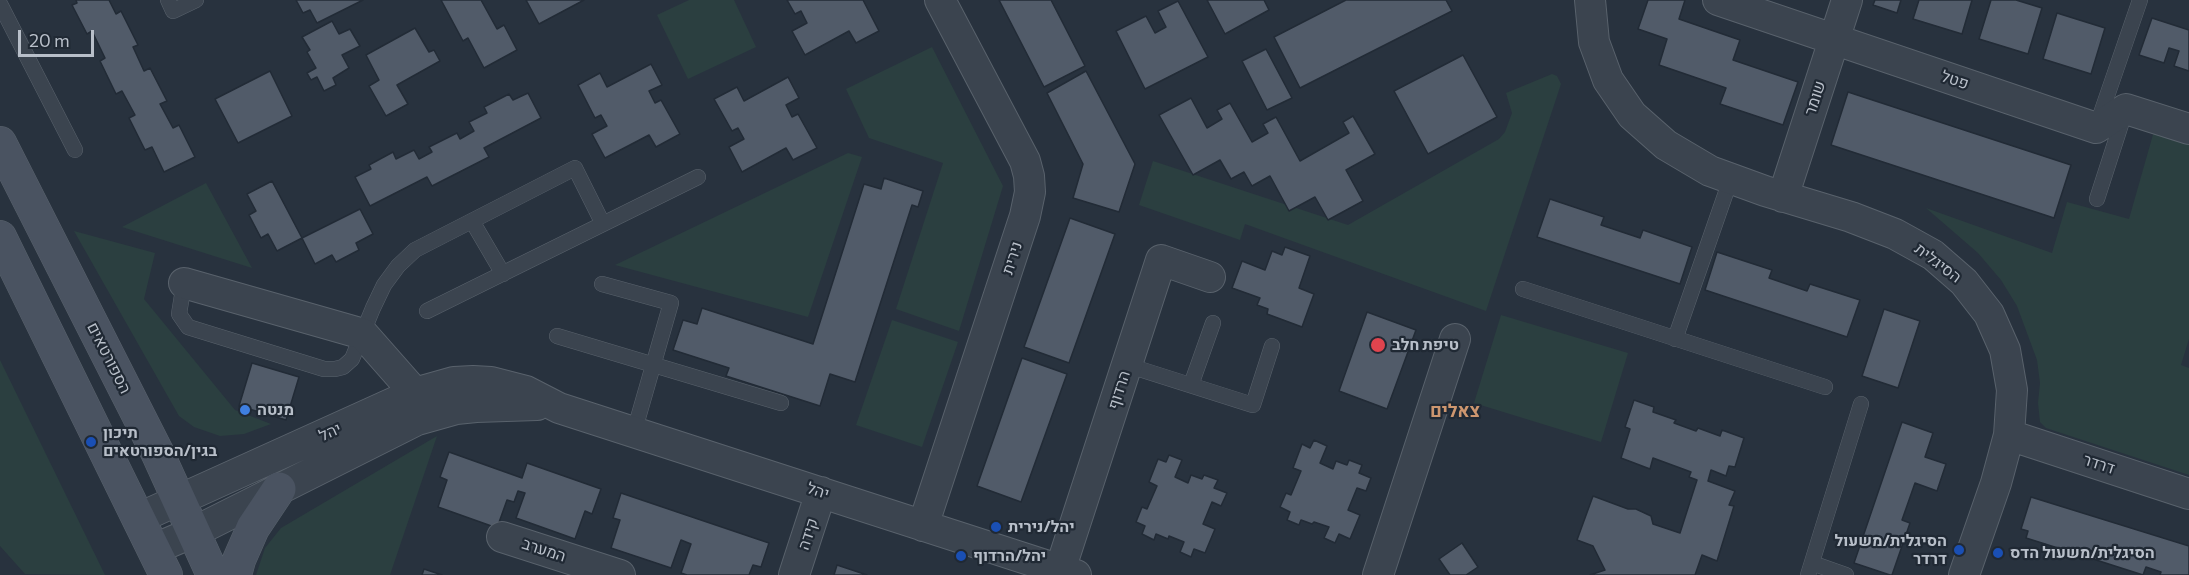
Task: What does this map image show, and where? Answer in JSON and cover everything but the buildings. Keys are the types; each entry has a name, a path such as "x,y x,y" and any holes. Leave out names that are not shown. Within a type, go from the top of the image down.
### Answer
{"street":[{"name":"נירית","path":"923,526 1025,216 1030,192 1025,161 940,0"},
{"name":"הסיגלית","path":"1590,0 1594,42 1608,80 1632,115 1666,145 1710,171 1783,197 1851,217 1895,234 1933,255 1964,282 1989,314 2005,350 2012,390 2009,435 1996,483 1964,575"},
{"name":"פטל","path":"1718,0 2096,128"},
{"name":"שומר","path":"1783,197 1846,0"},
{"path":"2096,128 2126,110 2189,129"},
{"name":"הספורטאים","path":"5,166 145,428 213,575"},
{"path":"0,237 160,562"},
{"name":"הרדוף","path":"1068,572 1127,365 1161,261 1210,278"},
{"path":"184,283 363,334 421,405"},
{"path":"1378,575 1455,339"},
{"name":"יהל","path":"139,518 179,500 421,405 456,409 496,405 560,408 1068,572"},
{"name":"יהל","path":"160,562 194,532 406,425 421,405"},
{"name":"דרדר","path":"2009,435 2189,494"},
{"path":"235,575 253,528 279,489"},
{"name":"קידה","path":"794,575 821,492"},
{"name":"המערב","path":"502,537 620,575"}],"lane":[{"path":"168,0 173,11 196,0"},
{"path":"2096,128 2140,0"},
{"path":"0,4 75,150"},
{"path":"2097,199 2126,110"},
{"path":"184,283 179,314 188,327 324,369 343,367 352,359 384,285 406,257 415,250 575,168 603,224"},
{"path":"427,311 698,177"},
{"path":"1675,339 1731,178"},
{"path":"472,221 503,274"},
{"path":"602,284 671,303 634,432"},
{"path":"1523,289 1825,387"},
{"path":"1191,386 1213,323"},
{"path":"557,336 782,403"},
{"path":"1127,365 1253,405 1272,346"},
{"path":"1846,575 1810,569 1861,404"}],"green space":[{"path":"689,0 734,0 756,47 688,79 657,15"},
{"path":"932,47 1003,186 959,331 896,309 943,163 869,138 846,89"},
{"path":"1552,74 1557,76 1561,84 1486,311 1245,224 1240,240 1139,205 1153,161 1348,225 1499,139 1505,132 1512,113 1506,93"},
{"path":"2154,131 2189,142 2189,339 2181,365 2189,368 2189,475 2046,428 2040,422 2038,403 2040,383 2037,360 2017,306 2001,280 1978,253 1926,208 2052,253 2067,202 2129,219"},
{"path":"848,153 862,157 808,317 615,265"},
{"path":"206,183 252,268 122,227"},
{"path":"74,231 155,253 144,299 235,410 271,424 244,434 220,436 194,427 179,416"},
{"path":"1501,315 1628,353 1601,442 1474,403"},
{"path":"892,320 958,342 922,447 856,425"},
{"path":"0,360 105,575 25,574 0,546"},
{"path":"437,436 390,575 256,575 265,548 281,528"}],"place":[{"name":"טיפת חלב","path":"1378,345"},
{"name":"מנטה","path":"245,410"},
{"name":"תיכון בגין/הספורטאים","path":"91,442"},
{"name":"יהל/נירית","path":"996,527"},
{"name":"הסיגלית/משעול דרדר","path":"1959,550"},
{"name":"הסיגלית/משעול הדס","path":"1998,553"},
{"name":"יהל/הרדוף","path":"961,556"}],"district":[{"name":"צאלים","path":"1455,411"}]}
